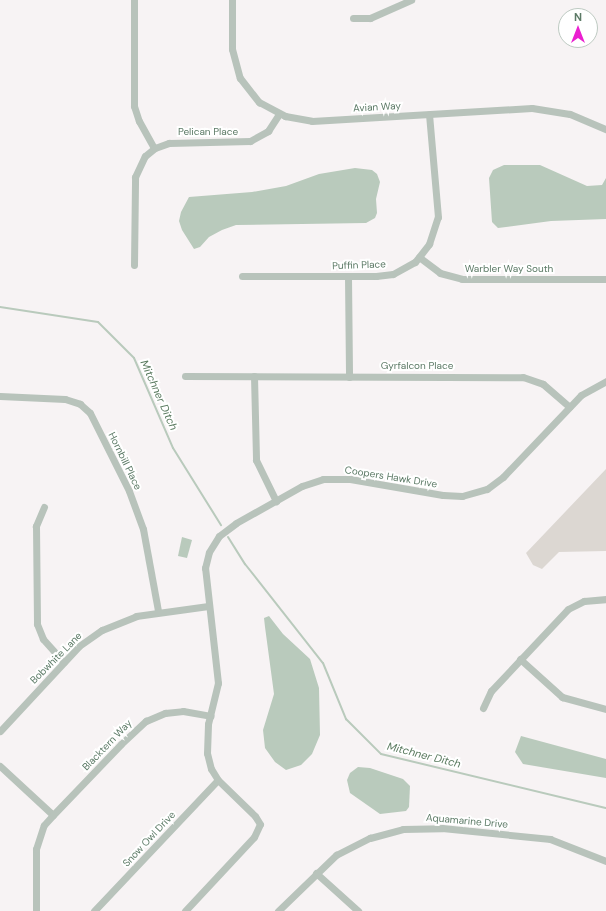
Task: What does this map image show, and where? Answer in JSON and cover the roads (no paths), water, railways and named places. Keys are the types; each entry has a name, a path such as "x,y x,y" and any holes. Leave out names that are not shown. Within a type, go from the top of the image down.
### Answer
{"street":[{"path":"134,0 134,106 139,121 154,148 143,159 135,177 134,265"},
{"name":"Avian Way","path":"232,0 232,49 237,71 252,95 279,114 312,121 542,109 570,114 605,127"},
{"path":"353,18 370,18 411,0"},
{"name":"Pelican Place","path":"154,148 175,142 250,141 268,131 279,114"},
{"name":"Puffin Place","path":"242,276 348,277 393,274 406,268 419,257 434,233 438,218 429,114"},
{"name":"Warbler Way South","path":"419,257 440,274 462,279 606,279"},
{"path":"348,277 349,376"},
{"name":"Gyrfalcon Place","path":"185,376 530,378 544,384 569,407"},
{"path":"254,376 256,460 276,501"},
{"name":"Coopers Hawk Drive","path":"185,911 254,837 260,824 255,816 218,780 211,769 207,753 206,742 218,683 208,606 205,568 214,543 236,522 302,486 329,479 350,479 443,495 462,496 478,492 503,477 586,391 606,381"},
{"name":"Hornbill Place","path":"0,396 65,399 80,404 90,413 129,491 143,529 158,611"},
{"path":"44,507 36,526 37,624 43,640 64,662"},
{"path":"483,708 492,690 520,659 575,604 594,599 606,599"},
{"name":"Bobwhite Lane","path":"0,731 79,646 102,630 136,616 158,611 208,606"},
{"path":"520,659 562,697 606,709"},
{"name":"Blacktern Way","path":"36,911 36,849 44,825 143,723 174,712 211,716"},
{"path":"0,766 53,815"},
{"name":"Snow Owl Drive","path":"94,911 218,780"},
{"name":"Aquamarine Drive","path":"278,911 336,855 353,845 393,831 414,828 442,828 550,839 606,861"},
{"path":"316,873 358,911"}],"waterway":[{"name":"Mitchner Ditch","path":"0,307 98,322 134,358 173,448 221,525"},
{"name":"Mitchner Ditch","path":"228,537 245,564 323,663 346,719 381,754 606,808"}]}
